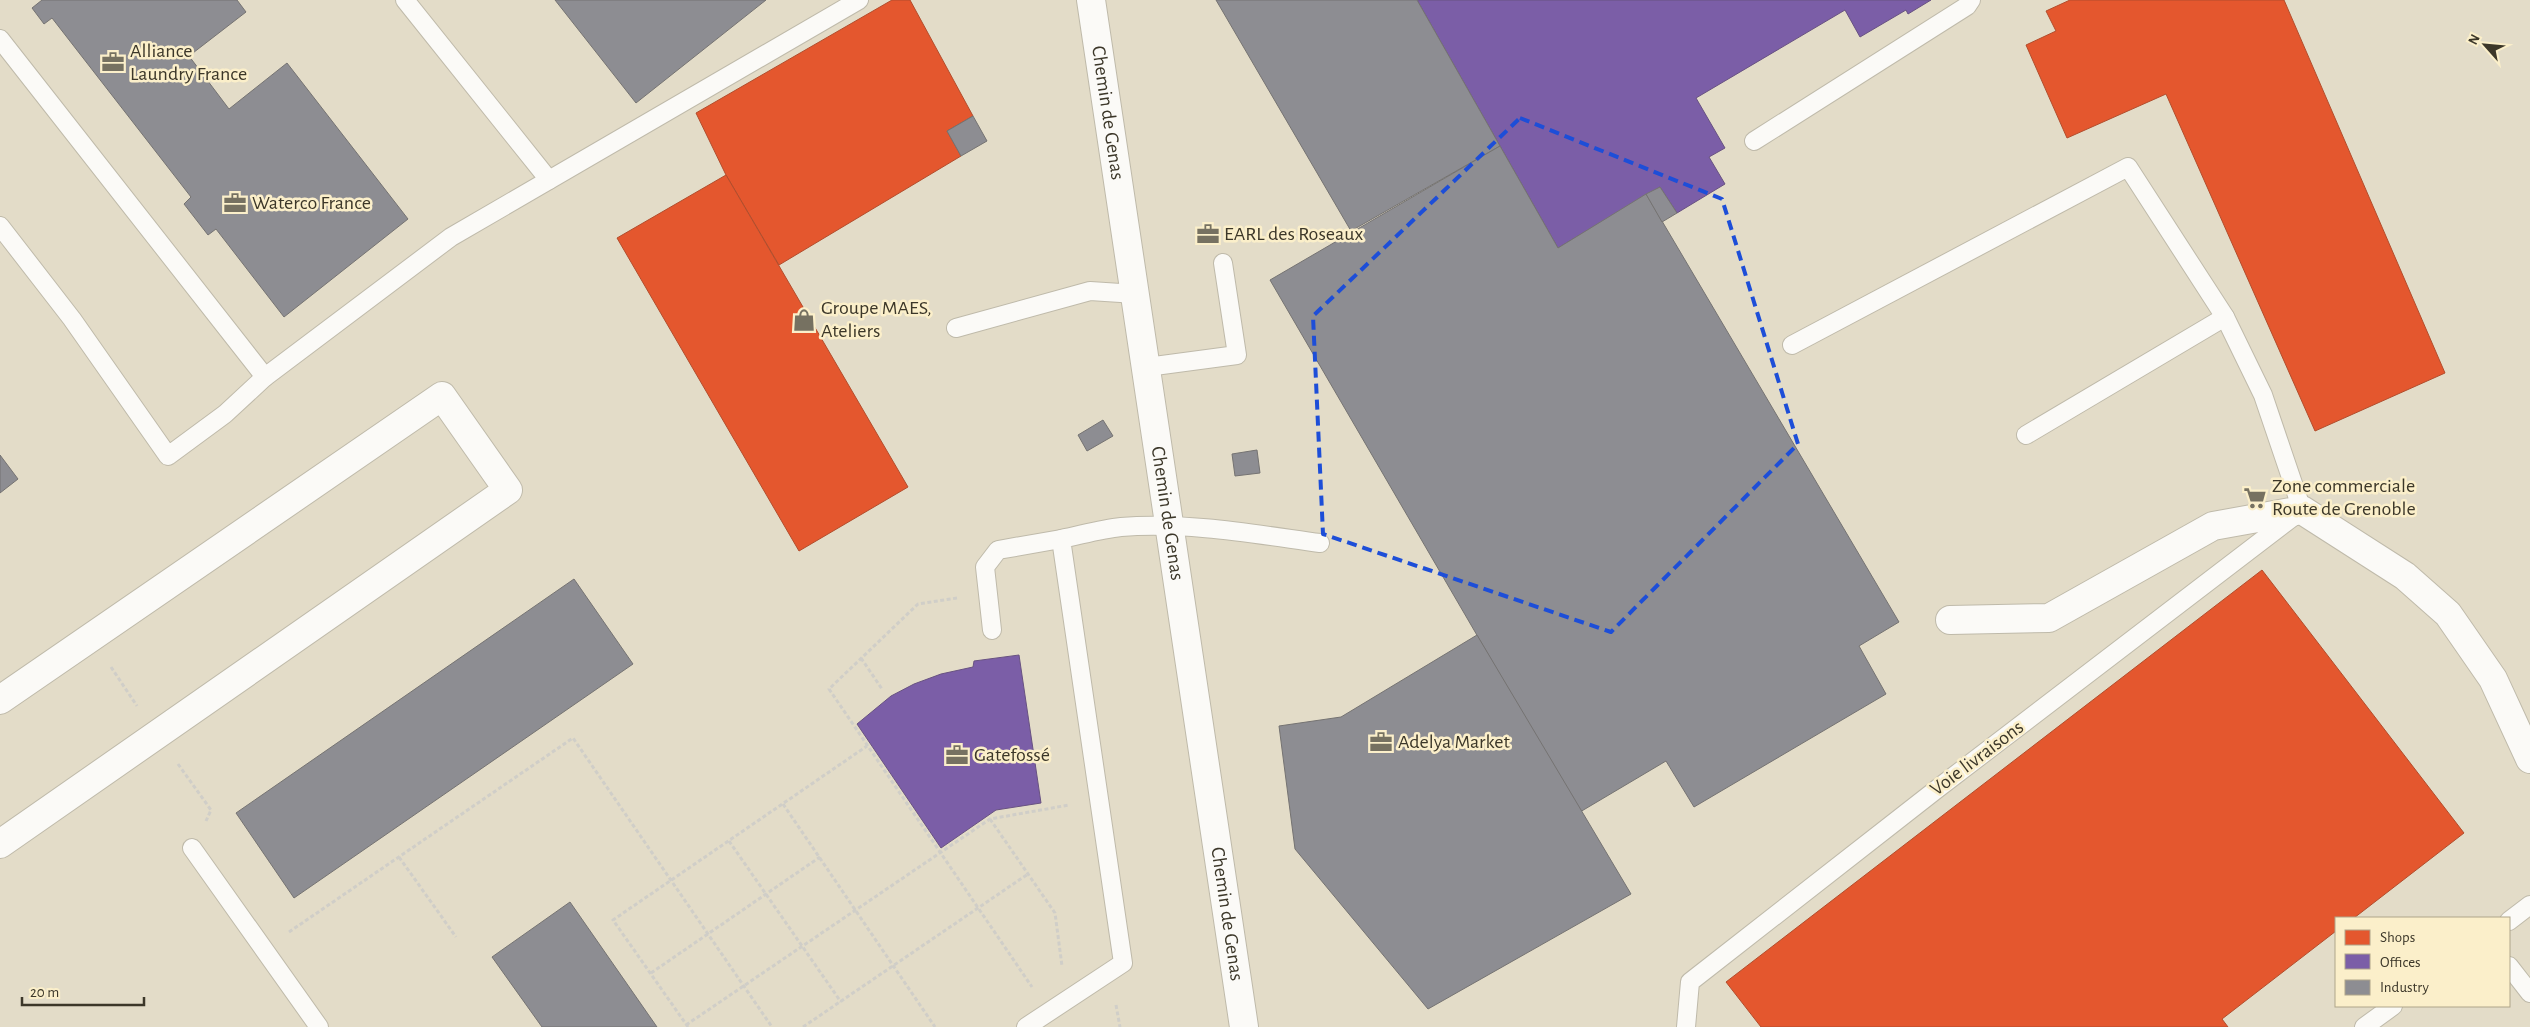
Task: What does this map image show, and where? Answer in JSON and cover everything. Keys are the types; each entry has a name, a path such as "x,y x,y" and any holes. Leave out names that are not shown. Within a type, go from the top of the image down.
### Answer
{"street":[{"name":"Chemin de Genas","path":"1091,0 1171,526 1244,1027"},
{"path":"0,700 442,396 508,490 0,844"},
{"path":"1950,620 2049,618 2213,526 2302,510 2405,576 2448,614 2493,679 2530,759"}],"lane":[{"path":"405,0 549,180"},
{"path":"0,226 72,319 168,456 225,414 265,377 451,237 859,0"},
{"path":"1754,141 1968,6 1971,0"},
{"path":"0,39 265,377"},
{"path":"1792,345 2128,167 2226,317 2263,395 2302,510"},
{"path":"1146,367 1237,355 1223,263"},
{"path":"956,328 1090,290 1136,294"},
{"path":"2026,435 2226,317"},
{"name":"Voie livraisons","path":"1686,1027 1690,982 1937,789 2302,510"},
{"path":"992,630 985,567 998,550 1120,527 1171,526 1214,528 1320,543"},
{"path":"1026,1027 1123,963 1061,539"},
{"path":"192,848 319,1027"},
{"path":"2510,920 2530,905"},
{"path":"2510,967 2530,993"},
{"path":"2364,1027 2392,1007"}],"path":[{"path":"987,594 918,604 828,688 1049,1012"},
{"path":"861,658 882,689"},
{"path":"264,950 573,738 772,1027"},
{"path":"868,746 613,920 687,1026 743,985 990,818 1099,801"},
{"path":"783,804 936,1027"},
{"path":"990,818 1055,913 1064,981 1084,1009 1105,996 1116,1004 1120,1027"},
{"path":"729,841 841,1002"},
{"path":"399,857 456,937"},
{"path":"651,973 820,858"},
{"path":"804,1027 1028,874"}],"highlighted area":[{"path":"1520,118 1722,199 1798,444 1611,632 1323,534 1313,316"}],"building: Shops":[{"path":"892,0 910,0 973,116 947,131 961,156 779,265 726,175 696,113"},
{"path":"2070,0 2284,0 2445,373 2315,431 2166,94 2067,138 2026,45 2056,31 2046,11"},
{"path":"726,175 908,487 799,551 617,238"},
{"path":"2262,570 2464,833 2355,917 2335,917 2335,932 2222,1019 2228,1027 1761,1027 1726,982"}],"building: Offices":[{"path":"1417,0 1931,0 1908,14 1906,10 1860,37 1845,10 1696,98 1725,148 1709,157 1725,184 1677,213 1660,187 1558,248"},
{"path":"1019,655 1041,803 996,810 941,848 857,724 891,696 914,684 941,674 973,667 974,661"}],"building: Industry":[{"path":"42,0 237,0 246,12 189,56 229,109 287,63 408,219 284,317 216,229 208,235 184,204 191,197 52,18 44,24 32,8"},
{"path":"555,0 766,0 636,103"},
{"path":"1216,0 1417,0 1500,146 1351,231"},
{"path":"973,116 987,141 961,156 947,131"},
{"path":"1500,146 1558,248 1646,194 1899,622 1859,646 1886,694 1694,807 1666,761 1580,812 1270,280"},
{"path":"1660,187 1677,213 1662,222 1646,194"},
{"path":"1103,420 1113,436 1087,451 1078,435"},
{"path":"1257,450 1260,473 1235,476 1232,454"},
{"path":"0,455 18,479 0,493"},
{"path":"574,579 633,664 294,898 236,813"},
{"path":"1477,635 1631,894 1428,1009 1295,849 1279,726 1341,717"},
{"path":"570,902 657,1027 542,1027 492,957"}],"place":[{"name":"Alliance Laundry France","path":"113,62"},
{"name":"Waterco France","path":"235,203"},
{"name":"EARL des Roseaux","path":"1208,234"},
{"name":"Groupe MAES, Ateliers","path":"804,320"},
{"name":"Zone commerciale Route de Grenoble","path":"2255,498"},
{"name":"Adelya Market","path":"1381,742"},
{"name":"Gatefossé","path":"957,755"}]}
